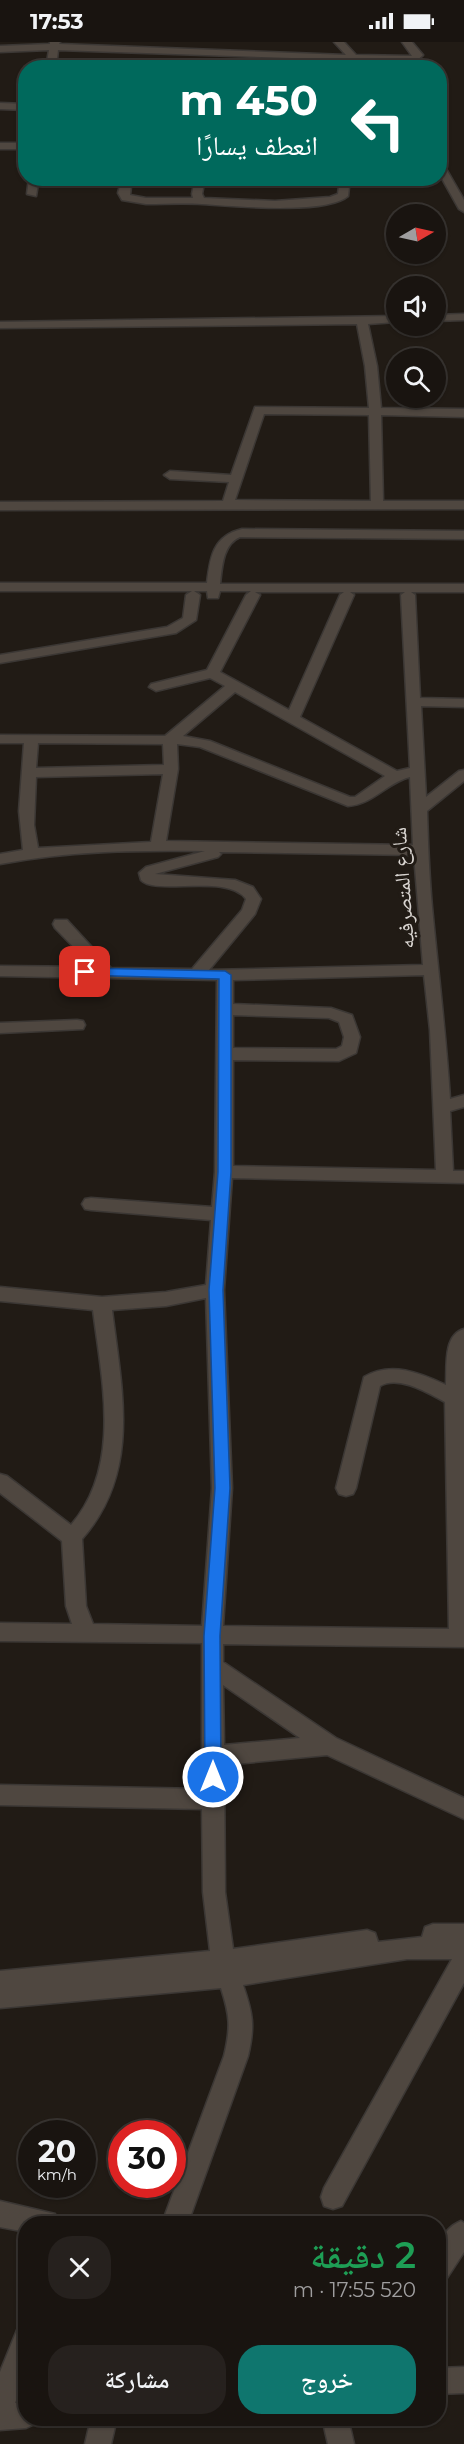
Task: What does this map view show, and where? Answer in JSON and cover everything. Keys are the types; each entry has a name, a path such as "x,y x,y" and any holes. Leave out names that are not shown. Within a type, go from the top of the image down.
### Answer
{"street":[{"path":"199,60 202,42"},
{"path":"339,42 351,60"},
{"path":"400,60 415,59 418,55 407,42"},
{"path":"52,60 55,44"},
{"path":"0,49 55,44 302,60"},
{"path":"0,106 18,107"},
{"path":"0,146 18,146"},
{"path":"447,179 464,209"},
{"path":"32,194 33,186"},
{"path":"124,186 123,193 126,198 146,201 280,203 333,200 343,196 344,186"},
{"path":"198,186 197,194 200,201"},
{"path":"446,318 464,317"},
{"path":"0,323 386,320"},
{"path":"362,321 371,366 375,412 377,504"},
{"path":"228,504 259,410 464,413"},
{"path":"170,475 237,479"},
{"path":"0,506 464,505"},
{"path":"214,591 218,561 226,540 242,533 464,535"},
{"path":"0,587 214,591 464,588"},
{"path":"0,594 193,595 214,591 253,595 464,596"},
{"path":"0,659 171,630 189,620 193,595"},
{"path":"212,673 253,595"},
{"path":"292,719 347,595"},
{"name":"شارع المتصرفيه","path":"408,595 415,702 416,771 423,850 424,906 438,1030 445,1177"},
{"path":"156,687 212,673 395,776"},
{"path":"170,738 234,686"},
{"path":"415,702 464,703"},
{"path":"158,846 171,769 170,738"},
{"path":"0,739 170,738 205,744 348,802 359,801 395,776 416,771"},
{"path":"31,853 25,818 32,739"},
{"path":"30,773 171,769"},
{"path":"419,810 464,774"},
{"path":"0,859 31,853 158,846 232,849 423,850"},
{"path":"197,974 255,903 255,896 252,891 234,884 149,880 147,873 151,870 232,849"},
{"path":"61,924 106,972"},
{"path":"0,971 225,975 431,970"},
{"path":"178,2216 236,2056 242,2031 241,2013 225,1968 214,1892 212,1636 222,1488 216,1290 224,1172 225,975"},
{"path":"224,1009 330,1013 346,1019 352,1037 350,1049 339,1055 225,1054"},
{"path":"0,1028 77,1025"},
{"path":"442,1107 464,1101"},
{"path":"224,1172 464,1177"},
{"path":"91,1204 222,1214"},
{"path":"0,1294 102,1304 166,1299 216,1290"},
{"path":"85,1632 76,1606 72,1537 94,1509 106,1482 115,1432 102,1304"},
{"path":"0,1632 461,1638 464,1613 459,1341 464,1336"},
{"path":"346,1488 371,1382 376,1377 392,1374 429,1385 459,1401"},
{"path":"0,1482 72,1537"},
{"path":"213,1668 328,1745 464,1809"},
{"path":"213,1756 328,1745"},
{"path":"0,1795 213,1799"},
{"path":"0,1982 225,1968 389,1939 464,1935"},
{"path":"0,1997 225,1968 407,1948 464,1948"},
{"path":"333,2197 464,1960"},
{"path":"0,2214 18,2218"},
{"path":"446,2256 461,2234"},
{"path":"0,2406 18,2360"},
{"path":"446,2381 464,2380"},
{"path":"0,2417 18,2416"},
{"path":"98,2444 102,2426"},
{"path":"337,2426 341,2444"}],"route":[{"path":"85,972 225,975 224,1172 216,1290 222,1488 212,1636 213,1777"}]}
